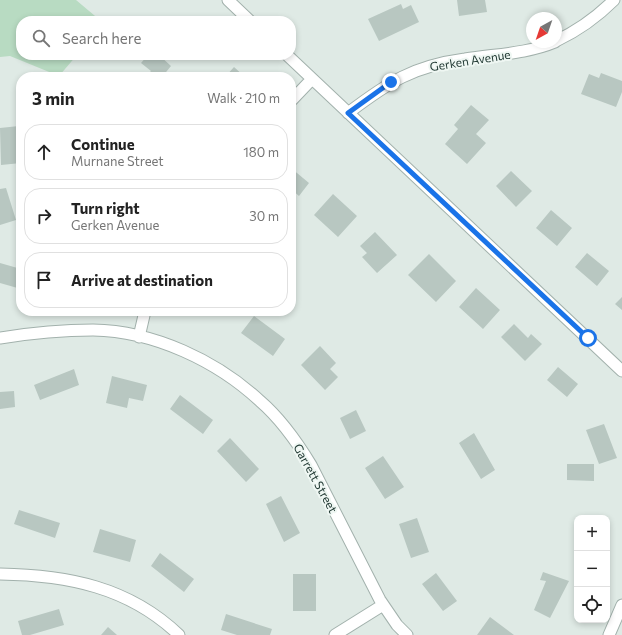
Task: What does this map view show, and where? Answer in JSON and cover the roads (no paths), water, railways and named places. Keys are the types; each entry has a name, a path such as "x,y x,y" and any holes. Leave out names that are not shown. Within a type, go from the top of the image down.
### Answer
{"street":[{"path":"228,0 245,16"},
{"name":"Gerken Avenue","path":"562,38 597,18 614,0"},
{"name":"Gerken Avenue","path":"348,113 381,88 401,76 419,69 465,58 510,54 538,48"},
{"path":"292,60 622,371"},
{"path":"296,95 312,79"},
{"path":"138,337 144,316"},
{"name":"Garrett Street","path":"0,338 53,331 94,330 138,337 166,345 193,356 218,369 260,401 280,421 311,465 383,605 397,625 407,635"},
{"path":"0,574 54,576 80,581 105,589 129,600 151,613 179,635"},
{"path":"609,635 622,604"},
{"path":"335,635 383,605"}]}
